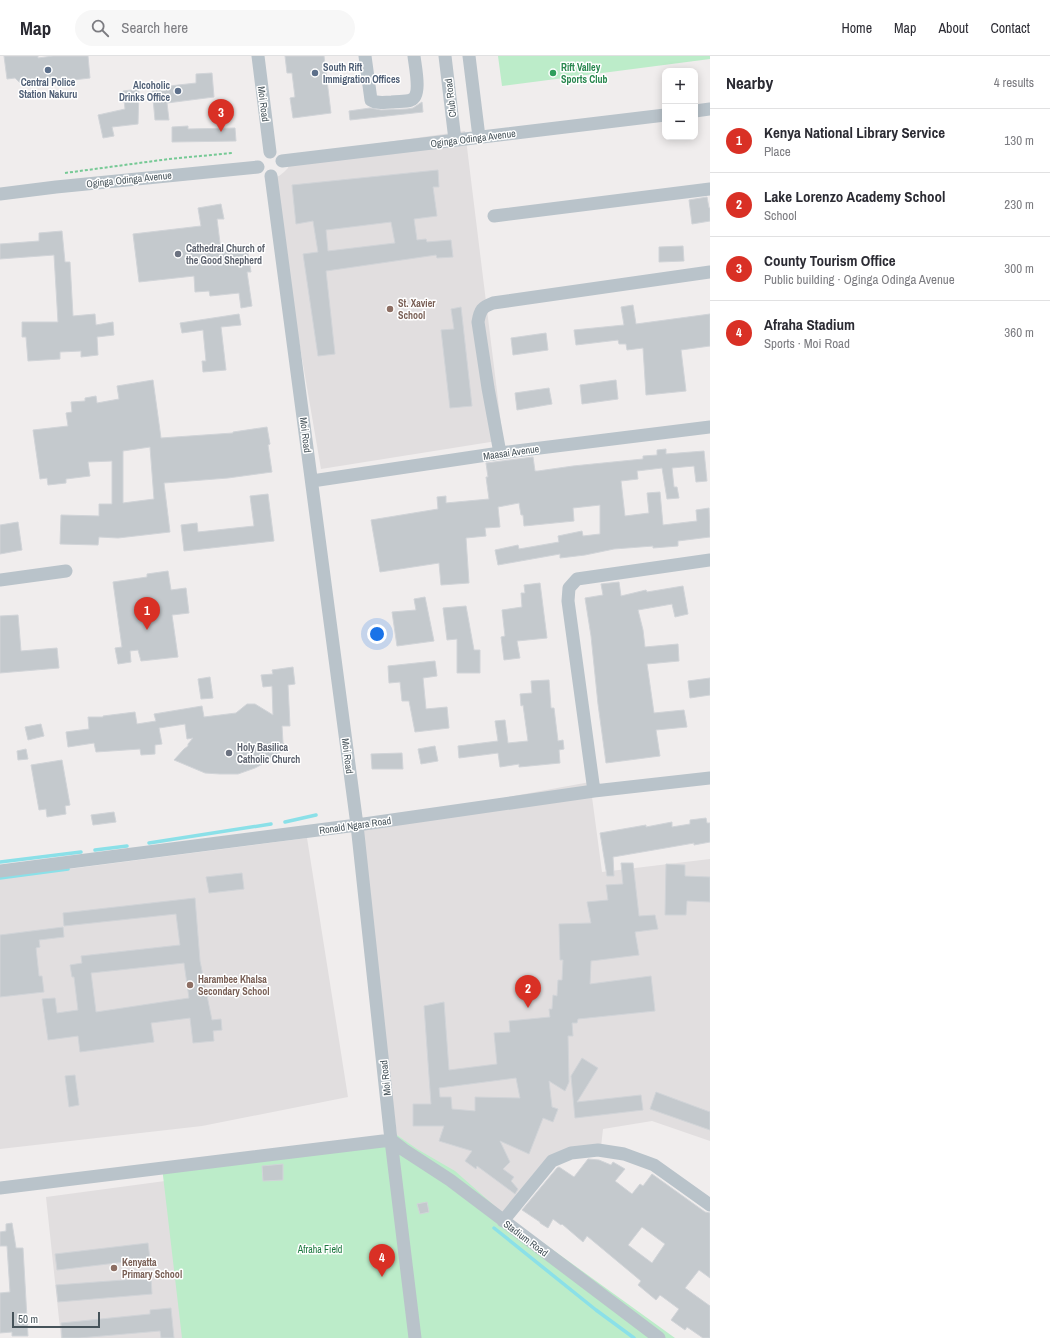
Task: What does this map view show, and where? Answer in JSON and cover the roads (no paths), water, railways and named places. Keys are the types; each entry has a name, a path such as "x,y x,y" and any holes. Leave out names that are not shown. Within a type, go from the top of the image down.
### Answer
{"street":[{"name":"Moi Road","path":"258,56 270,152"},
{"path":"365,56 371,100 378,103 412,100 416,94 417,79 414,56"},
{"name":"Club Road","path":"445,56 455,140"},
{"path":"469,56 479,137"},
{"path":"698,111 710,109"},
{"name":"Oginga Odinga Avenue","path":"282,161 662,115"},
{"path":"270,152 277,155 282,161 279,171 271,176 264,175 259,170 258,166 259,158 270,152"},
{"name":"Oginga Odinga Avenue","path":"0,194 56,186 258,166"},
{"name":"Moi Road","path":"271,176 357,825 391,1140 415,1338"},
{"path":"494,216 710,189"},
{"path":"500,453 478,322 480,312 486,306 493,302 710,272"},
{"name":"Maasai Avenue","path":"312,481 500,453 710,427"},
{"path":"594,791 568,601 569,588 577,578 710,560"},
{"path":"0,580 66,571"},
{"name":"Ronald Ngara Road","path":"0,871 357,825 594,791 710,778"},
{"path":"0,1188 391,1140"},
{"name":"Stadium Road","path":"391,1140 450,1180 659,1338"},
{"path":"503,1221 552,1161 571,1153 598,1150 624,1154 654,1165 710,1205"}],"waterway":[{"path":"285,822 316,815"},
{"path":"149,843 271,824"},
{"path":"95,850 127,846"},
{"path":"0,862 81,852"},
{"path":"0,878 68,869"},
{"path":"494,1228 596,1310 634,1338"}],"place":[{"name":"Central Police Station Nakuru","path":"48,70"},
{"name":"South Rift Immigration Offices","path":"315,73"},
{"name":"Rift Valley Sports Club","path":"553,73"},
{"name":"Alcoholic Drinks Office","path":"178,91"},
{"name":"County Tourism Office","path":"221,132"},
{"name":"Cathedral Church of the Good Shepherd","path":"178,254"},
{"name":"St. Xavier School","path":"390,309"},
{"name":"Kenya National Library Service","path":"147,630"},
{"name":"Holy Basilica Catholic Church","path":"229,753"},
{"name":"Harambee Khalsa Secondary School","path":"190,985"},
{"name":"Lake Lorenzo Academy School","path":"528,1008"},
{"name":"Kenyatta Primary School","path":"114,1268"},
{"name":"Afraha Stadium","path":"382,1277"}],"park label":[{"name":"Afraha Field","path":"320,1249"}]}
